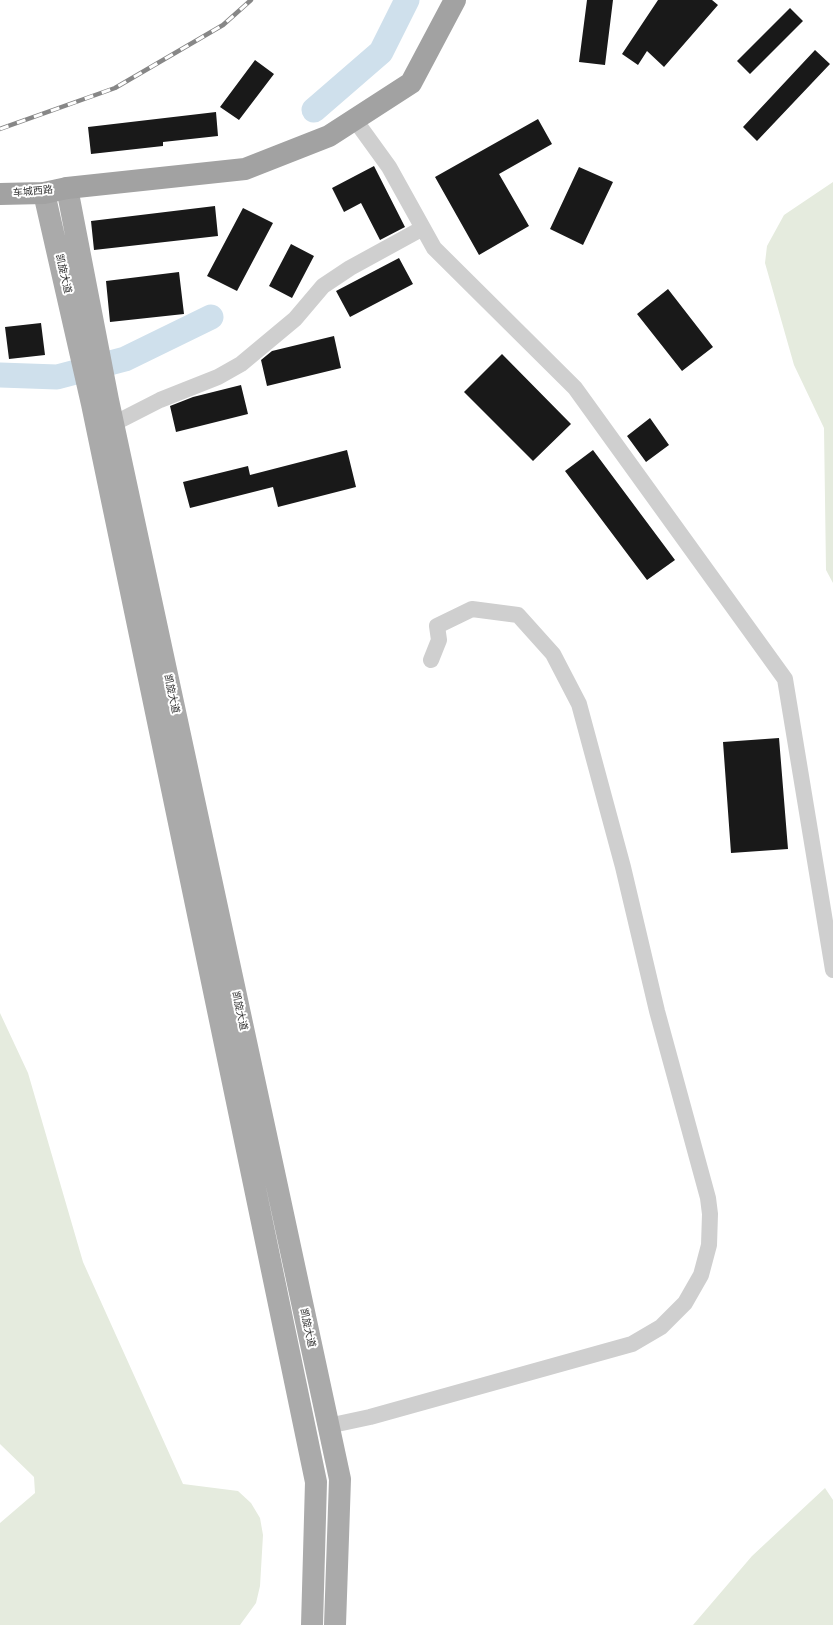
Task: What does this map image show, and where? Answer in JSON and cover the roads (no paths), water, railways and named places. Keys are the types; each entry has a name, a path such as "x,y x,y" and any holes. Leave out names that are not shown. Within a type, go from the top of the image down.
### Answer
{"highway":[{"name":"车城西路","path":"0,194 44,193 67,188 244,169 329,136 411,83 455,0"}],"main road":[{"name":"凯旋大道","path":"67,188 89,351"},
{"name":"凯旋大道","path":"44,193 89,351"},
{"path":"89,351 100,402"},
{"name":"凯旋大道","path":"100,402 113,424 340,1479 335,1625"},
{"name":"凯旋大道","path":"100,402 316,1482 312,1625"}],"street":[{"path":"355,120 389,166 434,248 576,388 785,679 833,970"},
{"path":"113,424 160,400 218,377 241,364 295,319 323,286 350,268 423,228"},
{"path":"328,1426 377,1415 632,1344 661,1327 684,1303 701,1275 709,1245 710,1214 708,1198 657,1011 623,867 579,704 553,654 518,614 472,609 437,626 440,640 431,660"}],"waterway":[{"path":"314,110 381,52 407,0"},
{"path":"0,375 57,377 125,359 211,317"}],"railway":[{"path":"0,129 115,88 223,25 251,0"}]}
